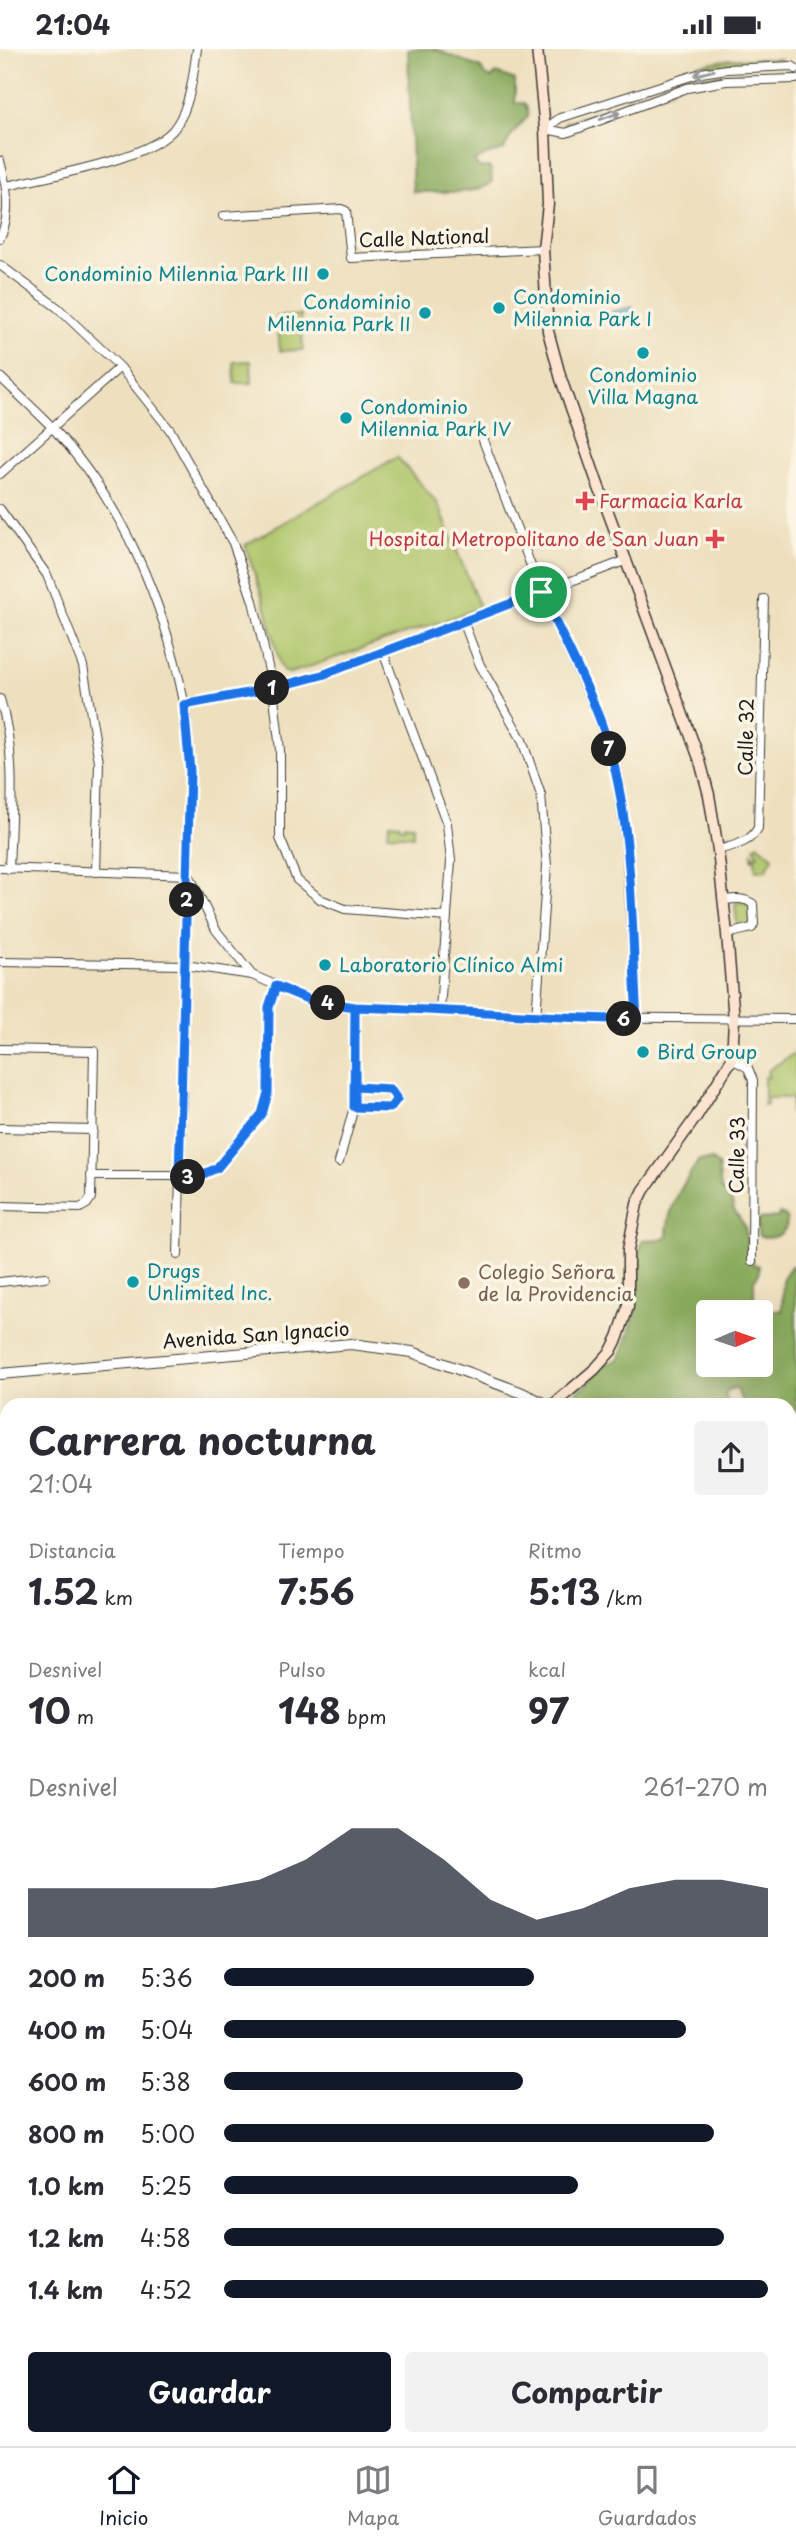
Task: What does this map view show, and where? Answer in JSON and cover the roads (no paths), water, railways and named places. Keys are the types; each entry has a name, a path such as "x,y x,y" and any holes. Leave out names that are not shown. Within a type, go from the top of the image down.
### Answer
{"main road":[{"path":"537,49 545,129 548,204 543,249 547,318 554,353 597,482 700,761 718,850 734,1020 732,1059 637,1204 628,1250 628,1307 618,1337 611,1351 595,1369 559,1398"}],"street":[{"path":"7,186 136,154 161,142 176,126 189,97 197,49"},
{"path":"545,129 560,118 701,73 726,69 796,69"},
{"path":"545,129 566,132 692,87 726,81 796,79"},
{"path":"0,161 7,186 7,223 0,238"},
{"name":"Calle National","path":"223,216 341,209 346,211 349,220 351,258 543,249"},
{"path":"0,265 58,308 120,367 170,430 233,543 253,601 273,688 280,750 280,838 297,880 320,899 345,909 447,917"},
{"path":"0,474 120,367"},
{"path":"0,377 52,427 98,485 139,557 167,629 184,705 190,771 178,1255"},
{"path":"478,427 541,592 596,711 616,773 626,845 637,1020"},
{"path":"0,509 47,575 83,666 99,762 96,872"},
{"path":"184,705 273,688 322,675 627,560"},
{"name":"Calle 32","path":"718,850 746,842 758,828 764,599"},
{"path":"463,621 480,665 523,740 541,795 547,866 536,1017"},
{"path":"383,652 447,824 451,861 440,1010"},
{"path":"0,699 5,715 12,768 5,869 188,875"},
{"path":"188,875 216,930 252,975"},
{"path":"723,900 748,900 753,904 752,929 727,935"},
{"path":"0,962 185,965 252,975 310,1000 355,1007 637,1020 796,1019"},
{"path":"92,1176 199,1176 217,1168 262,1114 268,1093 269,1007 276,986"},
{"path":"339,1162 354,1107 355,1007"},
{"path":"0,1049 94,1051 92,1176 87,1204 72,1208 0,1206"},
{"name":"Calle 33","path":"732,1059 748,1068 753,1080 752,1261"},
{"path":"354,1107 390,1108 397,1099 390,1089 355,1087"},
{"path":"0,1128 93,1130"},
{"path":"0,1282 45,1277"},
{"name":"Avenida San Ignacio","path":"0,1374 351,1343 412,1352 534,1398"}],"water":[{"path":"633,307 635,319 613,323 611,312"}],"place":[{"name":"Condominio Milennia Park III","path":"323,274"},
{"name":"Condominio Milennia Park I","path":"499,308"},
{"name":"Condominio Milennia Park II","path":"425,313"},
{"name":"Condominio Villa Magna","path":"643,353"},
{"name":"Condominio Milennia Park IV","path":"346,418"},
{"name":"Farmacia Karla","path":"585,501"},
{"name":"Hospital Metropolitano de San Juan","path":"715,539"},
{"name":"Laboratorio Clínico Almi","path":"325,965"},
{"name":"Bird Group","path":"643,1052"},
{"name":"Drugs Unlimited Inc.","path":"133,1282"},
{"name":"Colegio Señora de la Providencia","path":"464,1283"}]}
